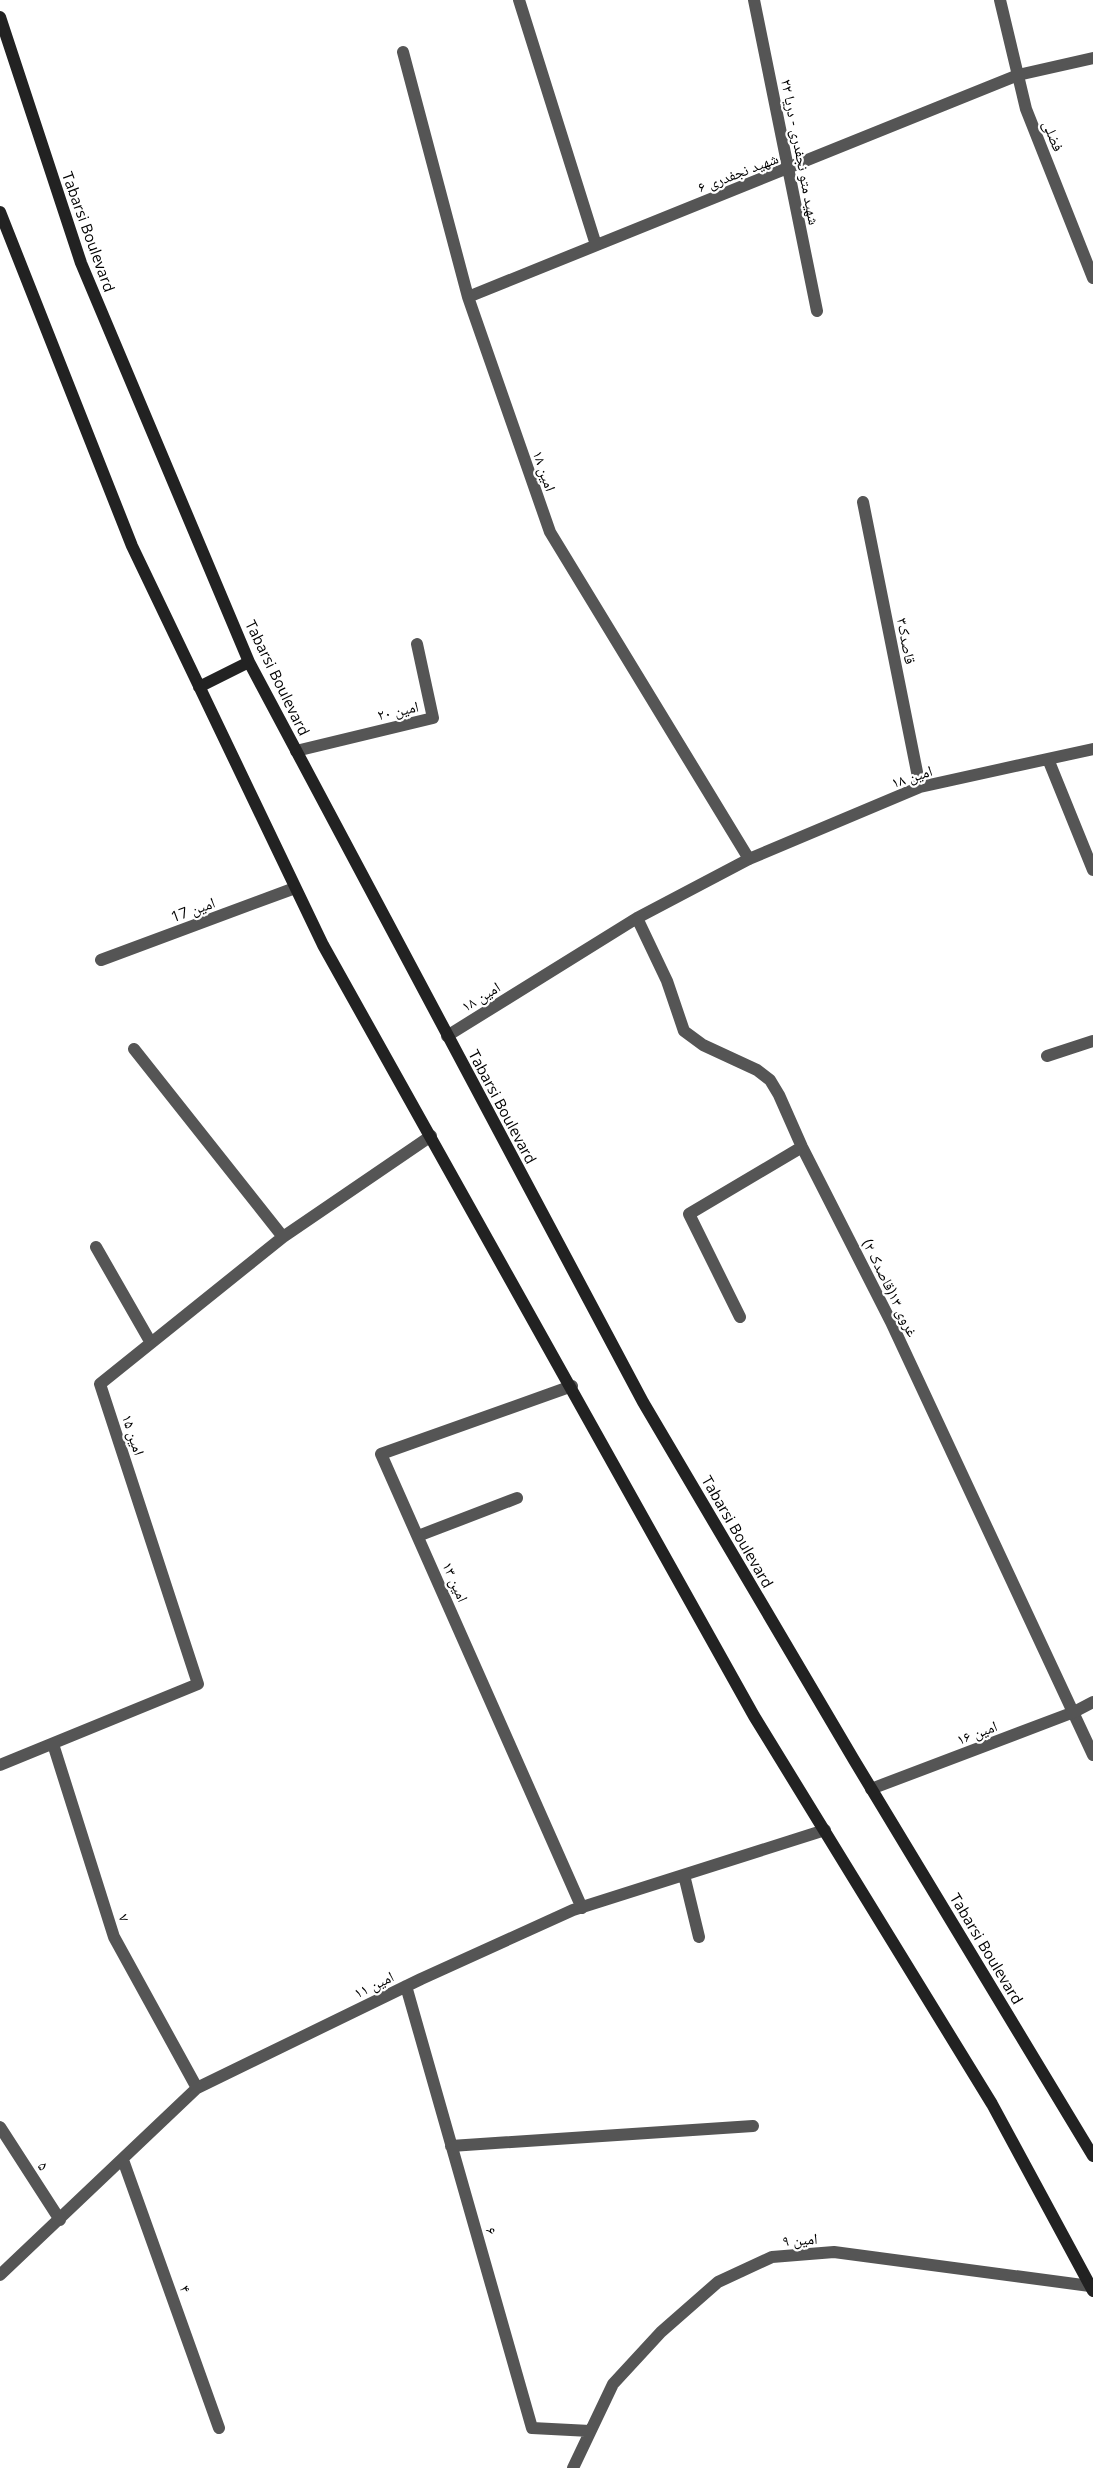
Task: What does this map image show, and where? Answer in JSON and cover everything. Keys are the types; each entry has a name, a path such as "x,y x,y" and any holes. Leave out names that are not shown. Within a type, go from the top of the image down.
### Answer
{"main road":[{"name":"Tabarsi Boulevard","path":"0,17 81,263 249,662 643,1402 871,1789 1093,2156"},
{"path":"0,212 3,228 132,546 323,945 572,1386 754,1716 992,2104 1092,2288"},
{"path":"199,687 249,662"}],"street":[{"path":"519,0 596,245"},
{"name":"شهید متو نجفدری - دریا ۲۲","path":"754,0 817,311"},
{"name":"فضلی","path":"1000,0 1026,109 1093,278"},
{"name":"امین ۱۸","path":"404,52 468,297 550,532 749,859"},
{"name":"شهید نجفدری ۶","path":"468,297 1018,75 1093,58"},
{"name":"قاصدک۳","path":"863,502 920,787"},
{"name":"امین ۲۰","path":"296,751 433,718 417,644"},
{"name":"امین ۱۸","path":"447,1036 637,918 749,859 920,787 1093,749"},
{"path":"1048,759 1093,870"},
{"name":"امین 17","path":"101,960 296,888"},
{"name":"غروی ۱۳(قاصدک ۲)","path":"637,918 667,981 684,1031 703,1045 757,1070 770,1080 891,1322 1093,1755"},
{"path":"1047,1056 1093,1041"},
{"path":"134,1049 284,1237"},
{"name":"امین ۱۵","path":"0,1765 198,1684 100,1384 284,1237 431,1136"},
{"path":"740,1317 689,1214 802,1147"},
{"path":"96,1247 151,1343"},
{"name":"امین ۱۳","path":"572,1386 381,1454 582,1908"},
{"path":"418,1536 517,1498"},
{"name":"امین ۱۶","path":"871,1789 1074,1712 1093,1702"},
{"name":"۷","path":"53,1744 114,1937 197,2088"},
{"name":"امین ۱۱","path":"0,2276 197,2088 406,1986 582,1908 825,1830"},
{"path":"684,1875 699,1937"},
{"name":"۶","path":"406,1986 532,2428 590,2431"},
{"path":"451,2146 753,2126"},
{"name":"۵","path":"0,2127 60,2220"},
{"name":"۴","path":"123,2160 219,2428"},
{"name":"امین ۹","path":"573,2468 613,2384 661,2332 718,2282 772,2257 834,2252 1092,2288"}]}
